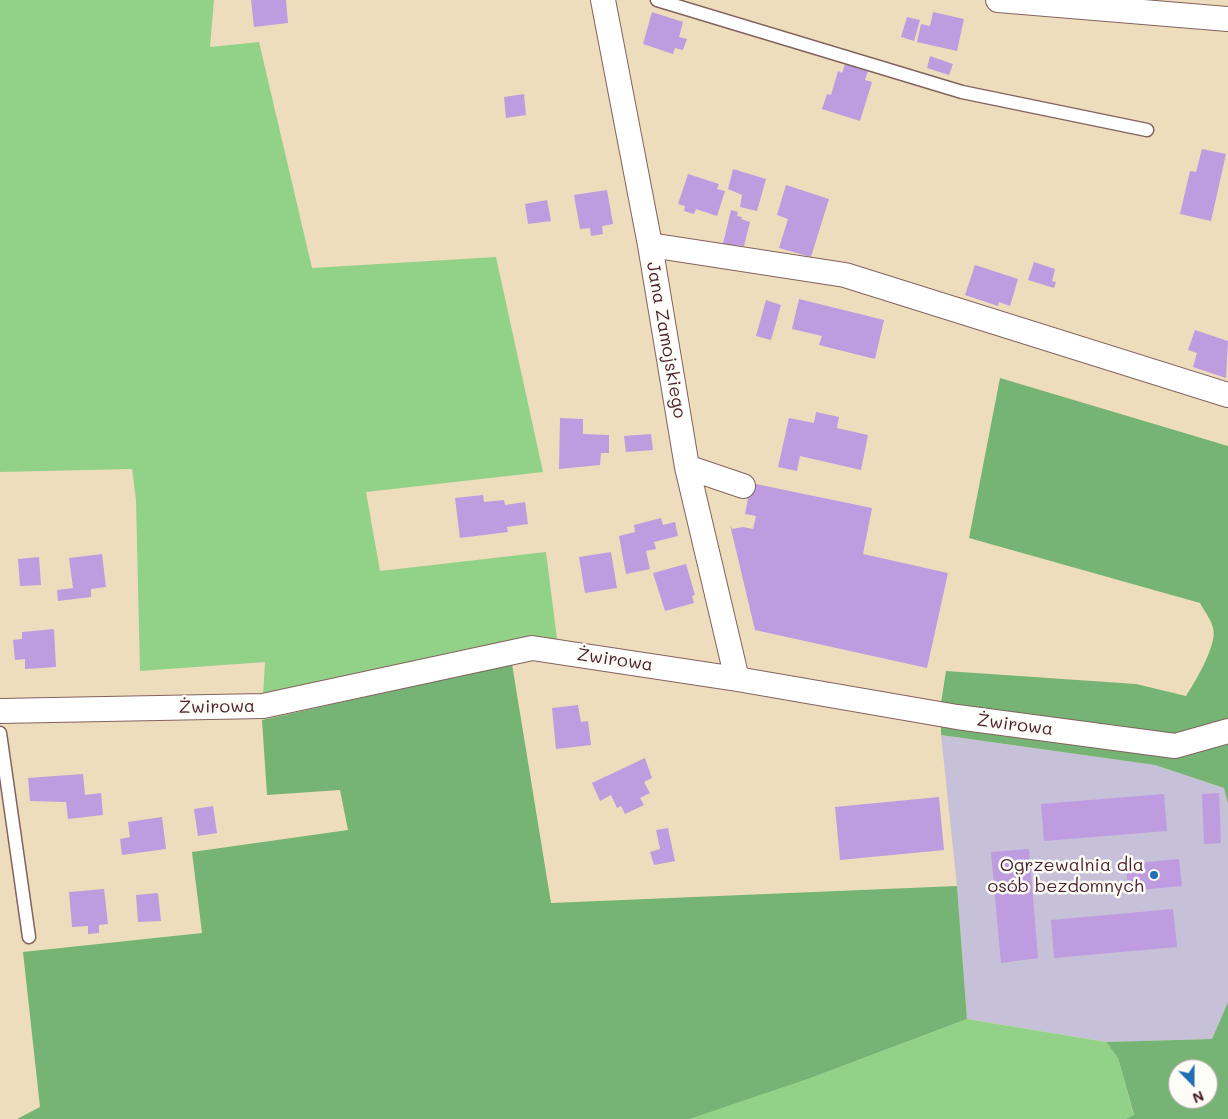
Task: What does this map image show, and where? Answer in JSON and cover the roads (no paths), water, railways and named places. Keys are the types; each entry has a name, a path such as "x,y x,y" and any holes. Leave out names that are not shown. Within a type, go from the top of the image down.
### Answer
{"street":[{"name":"Jana Zamojskiego","path":"603,0 650,245 687,467 737,679"},
{"path":"998,0 1160,15 1228,19"},
{"path":"650,245 845,275 1228,395"},
{"path":"687,467 743,486"},
{"name":"Żwirowa","path":"0,711 263,706 532,648 737,679 957,718 1175,746 1228,731"}],"lane":[{"path":"657,0 962,92 1147,130"},
{"path":"0,733 29,937"}],"place":[{"name":"Ogrzewalnia dla osób bezdomnych","path":"1154,875"}]}
